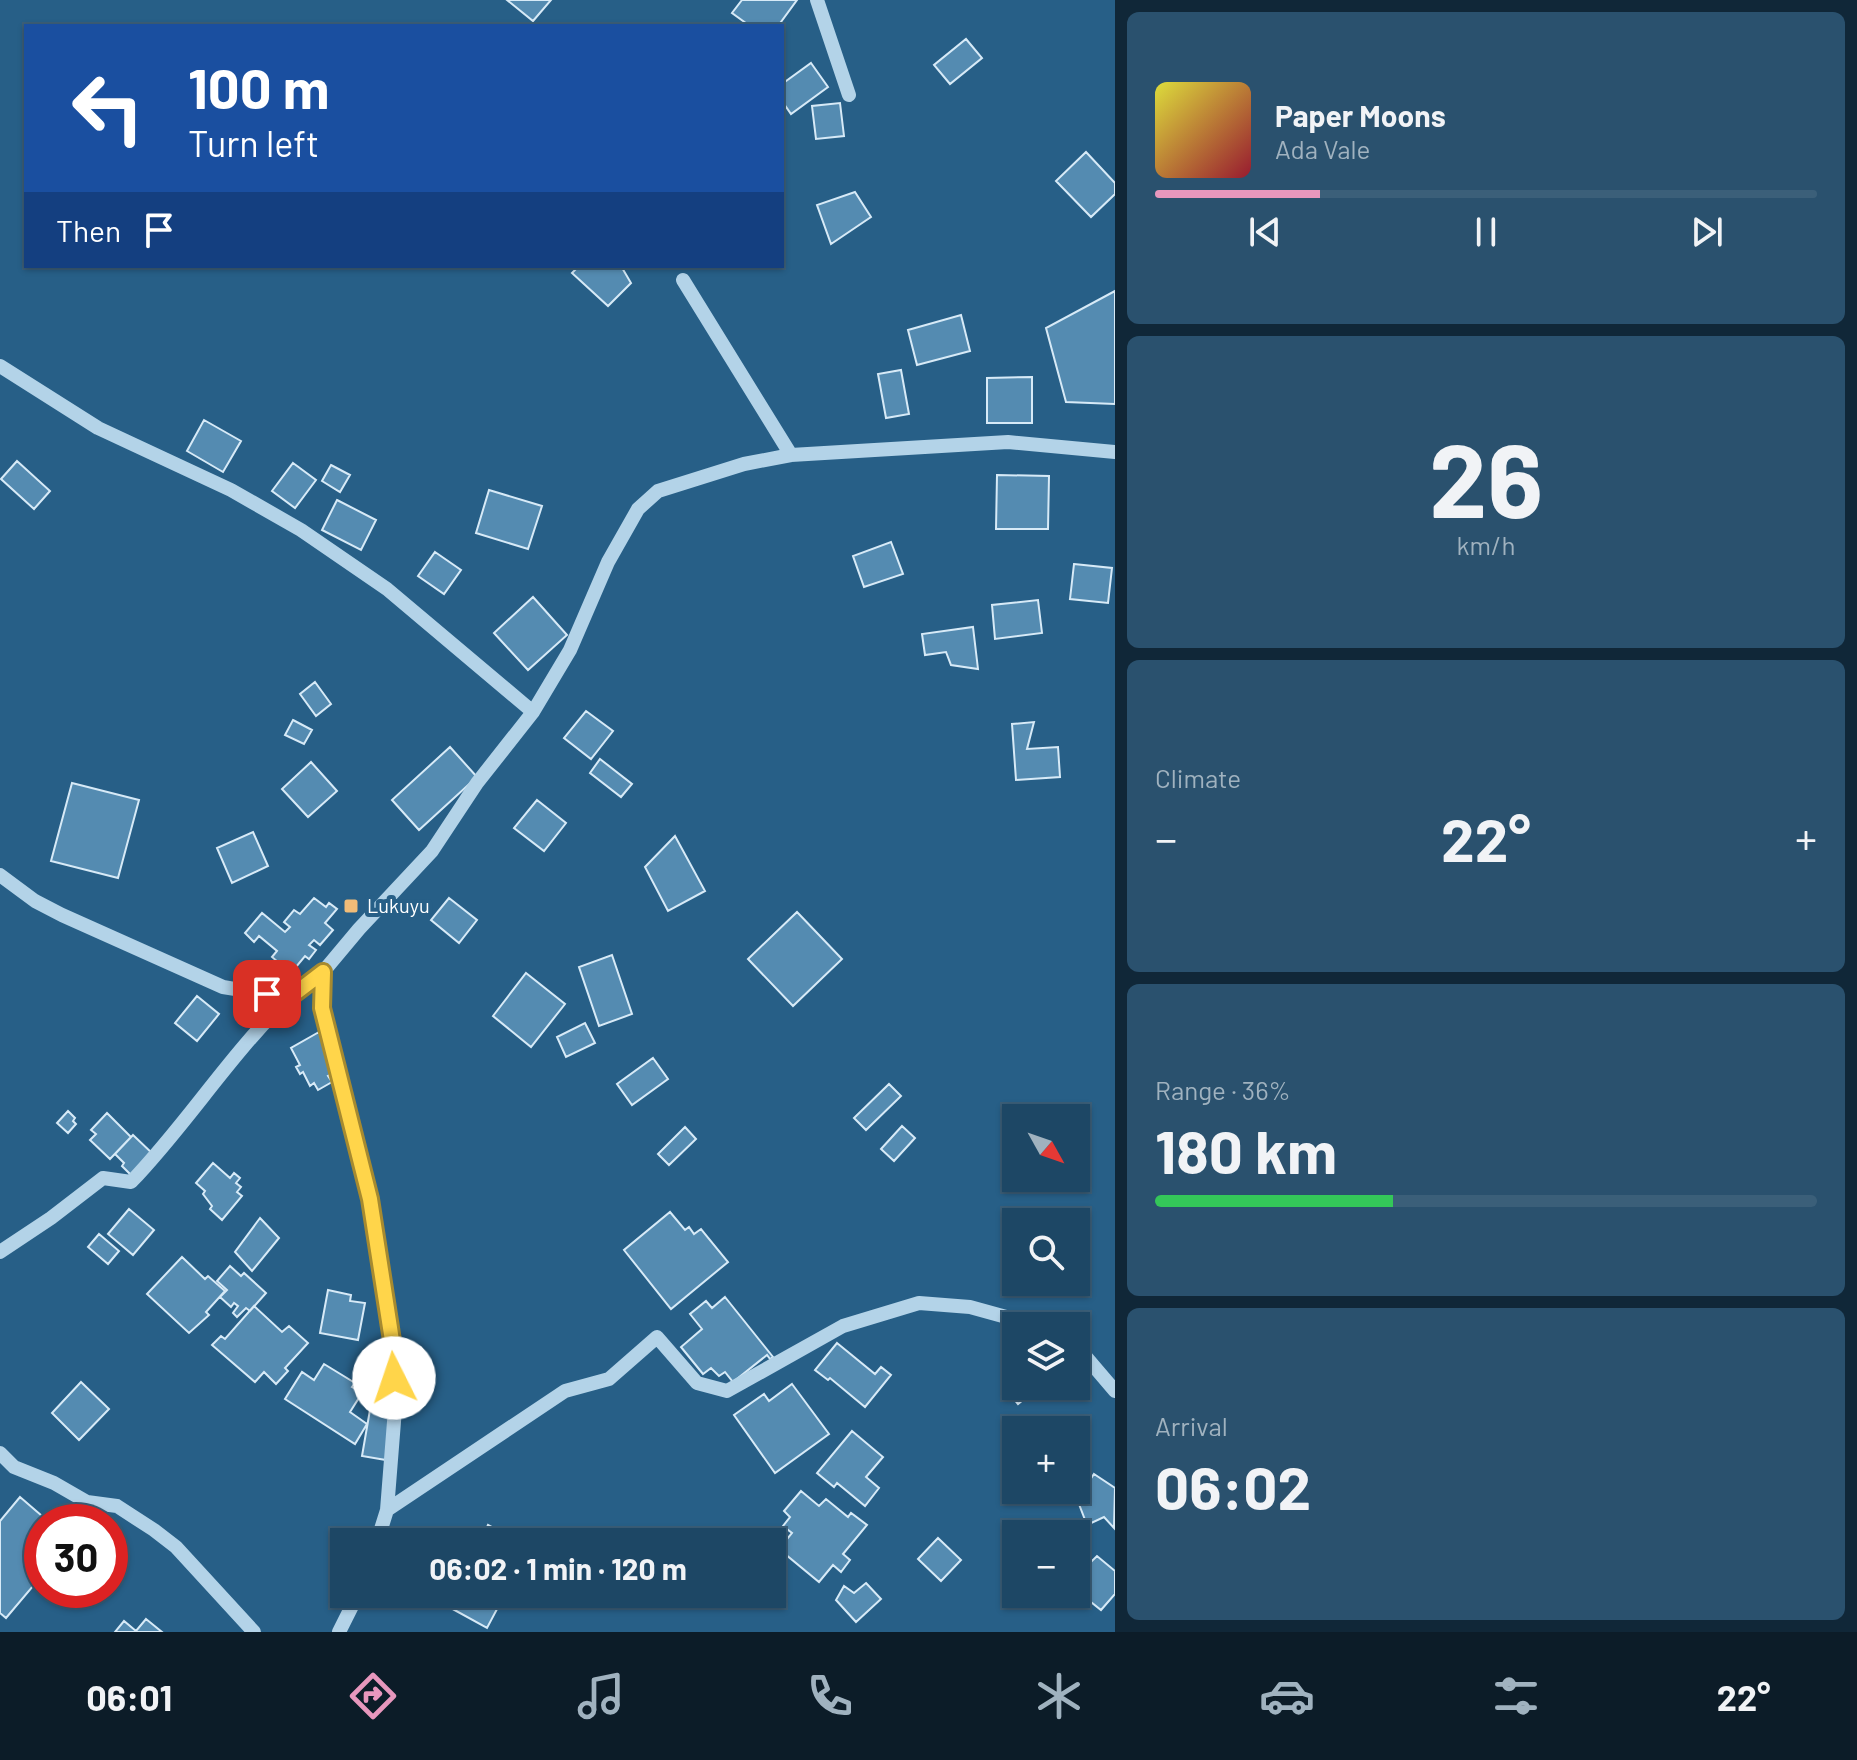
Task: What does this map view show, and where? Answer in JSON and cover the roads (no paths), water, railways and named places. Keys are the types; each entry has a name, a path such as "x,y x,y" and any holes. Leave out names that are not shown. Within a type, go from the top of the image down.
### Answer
{"street":[{"path":"817,0 849,95"},
{"path":"683,280 791,455"},
{"path":"0,366 98,428 231,490 301,530 387,589 533,712"},
{"path":"0,1252 103,1178 131,1182 167,1144 209,1088 289,998 323,972 432,851 477,783 533,712 570,650 608,562 638,509 658,491 744,464 791,455 1008,442 1115,452"},
{"path":"0,875 35,901 62,915 223,987 289,998"},
{"path":"323,972 322,1008 370,1199 393,1347 395,1409 387,1510 381,1528"},
{"path":"387,1510 565,1391 609,1379 657,1337 697,1383 727,1391 843,1326 919,1303 970,1307 1002,1316"},
{"path":"1090,1362 1115,1391"},
{"path":"0,1453 14,1467 54,1483 87,1502 117,1506 154,1530 176,1547 254,1632"},
{"path":"339,1632 351,1608"}],"place":[{"name":"Lukuyu","path":"351,906"}]}
